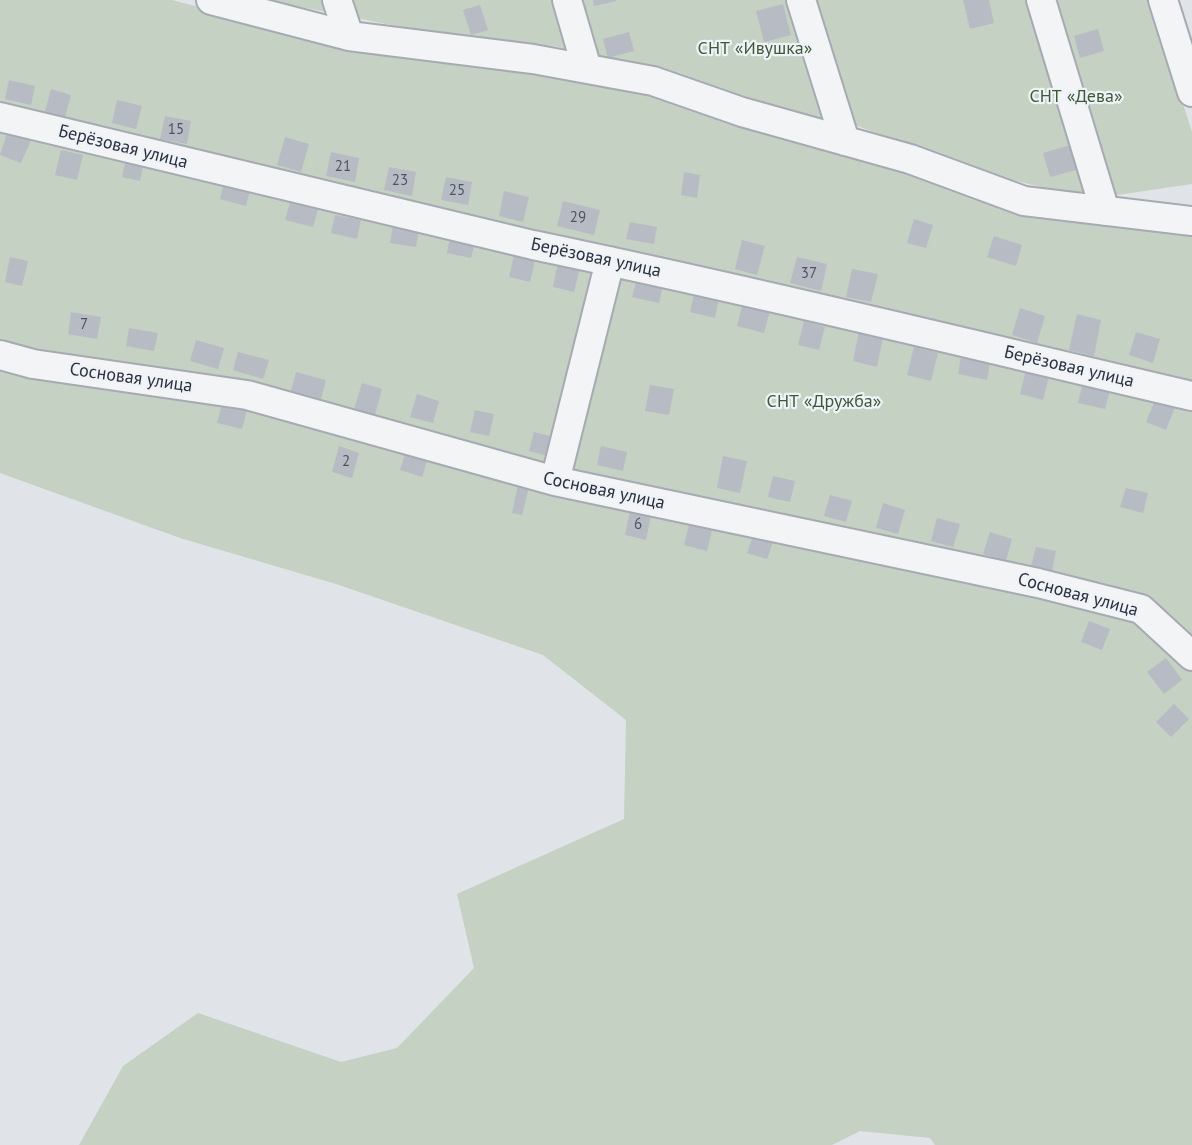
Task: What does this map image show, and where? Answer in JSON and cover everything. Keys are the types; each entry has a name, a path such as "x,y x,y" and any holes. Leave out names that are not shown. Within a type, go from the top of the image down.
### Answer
{"lane":[{"path":"211,0 349,36 533,59 653,81 742,112 910,159 1024,201 1192,221"},
{"path":"337,0 349,36"},
{"path":"567,0 587,69"},
{"path":"801,0 845,141"},
{"path":"1041,0 1105,211"},
{"path":"1163,0 1192,92"},
{"name":"Берёзовая улица","path":"0,117 533,245 1192,396"},
{"path":"555,481 610,261"},
{"name":"Сосновая улица","path":"0,355 33,364 247,395 555,481 1038,583 1141,609 1192,656"}],"green space":[{"name":"СНТ «Дружба»","path":"0,0 172,0 348,46 652,90 739,119 1192,229 1192,1145 935,1145 930,1138 860,1131 832,1145 79,1145 123,1066 198,1013 341,1062 397,1048 474,968 457,894 624,819 626,720 543,655 336,584 180,538 0,473"},
{"name":"СНТ «Ивушка»","path":"267,0 792,0 829,120 555,46 456,38"},
{"name":"СНТ «Дева»","path":"812,0 1150,0 1192,132 1192,184 1090,199 976,171 850,123"}],"building":[{"path":"593,0 616,0 616,1 594,6"},
{"path":"963,0 989,0 994,23 970,29"},
{"path":"783,4 791,35 764,42 756,11"},
{"path":"480,5 488,30 471,35 463,10"},
{"path":"1098,29 1104,51 1080,58 1074,36"},
{"path":"629,32 634,51 608,58 603,39"},
{"path":"9,80 35,86 31,105 5,99"},
{"path":"51,89 71,95 65,117 45,112"},
{"path":"117,100 142,106 136,129 112,123"},
{"path":"165,116 191,121 187,144 160,139"},
{"path":"8,131 31,140 21,163 0,155"},
{"path":"285,137 309,144 301,172 277,165"},
{"path":"1074,144 1080,169 1050,177 1043,153"},
{"path":"61,150 83,155 77,180 55,175"},
{"path":"331,152 359,158 355,182 326,176"},
{"path":"126,159 144,162 140,181 122,177"},
{"path":"389,167 416,172 412,196 384,190"},
{"path":"684,172 700,175 697,198 681,195"},
{"path":"446,177 472,182 468,205 441,200"},
{"path":"225,179 251,186 246,206 220,199"},
{"path":"504,191 529,197 523,222 499,216"},
{"path":"291,199 319,206 313,227 285,220"},
{"path":"563,201 600,210 594,235 557,226"},
{"path":"335,215 361,220 357,239 331,233"},
{"path":"914,219 933,225 926,248 907,243"},
{"path":"630,222 657,227 654,244 626,239"},
{"path":"393,225 419,229 416,247 390,243"},
{"path":"994,236 1022,245 1016,266 987,257"},
{"path":"450,237 475,242 471,258 447,253"},
{"path":"742,240 765,246 757,275 735,269"},
{"path":"515,251 536,256 530,282 509,277"},
{"path":"10,257 28,261 22,286 5,282"},
{"path":"797,257 827,264 821,291 790,283"},
{"path":"558,262 580,267 574,292 553,287"},
{"path":"852,269 878,274 871,302 846,297"},
{"path":"637,279 663,286 659,303 632,297"},
{"path":"694,294 719,299 715,318 690,312"},
{"path":"743,303 770,310 764,333 737,326"},
{"path":"1020,308 1045,316 1037,343 1012,335"},
{"path":"71,312 101,317 97,339 68,334"},
{"path":"1077,314 1101,320 1094,356 1069,350"},
{"path":"804,321 825,327 819,350 798,345"},
{"path":"129,328 158,333 154,351 126,346"},
{"path":"859,332 883,337 877,367 853,361"},
{"path":"1136,332 1160,339 1153,363 1129,355"},
{"path":"196,340 224,348 218,369 190,361"},
{"path":"914,347 938,353 931,381 907,375"},
{"path":"238,352 269,360 263,379 233,370"},
{"path":"961,357 990,362 987,380 958,374"},
{"path":"1027,366 1050,373 1043,400 1020,394"},
{"path":"296,372 326,380 321,399 291,391"},
{"path":"362,383 382,389 375,415 354,409"},
{"path":"1083,383 1110,390 1105,409 1078,403"},
{"path":"650,385 674,389 669,415 645,411"},
{"path":"417,394 439,401 433,423 410,417"},
{"path":"1155,400 1175,407 1166,430 1146,422"},
{"path":"222,404 247,410 242,429 217,423"},
{"path":"475,410 494,414 489,436 470,432"},
{"path":"534,432 557,438 552,457 529,451"},
{"path":"339,446 359,453 352,478 332,472"},
{"path":"601,446 627,452 623,471 597,465"},
{"path":"405,454 427,461 422,477 400,470"},
{"path":"723,456 747,461 740,493 717,488"},
{"path":"773,476 795,481 790,502 768,497"},
{"path":"519,480 530,483 522,515 512,513"},
{"path":"1126,488 1148,493 1143,513 1120,507"},
{"path":"830,495 852,501 846,522 824,516"},
{"path":"883,503 905,510 898,534 876,528"},
{"path":"630,511 651,515 646,540 625,535"},
{"path":"937,518 960,524 953,547 931,541"},
{"path":"689,525 712,530 707,551 684,545"},
{"path":"990,532 1012,539 1006,561 983,554"},
{"path":"753,535 773,542 767,559 747,553"},
{"path":"1036,547 1056,551 1052,571 1031,566"},
{"path":"1089,621 1110,629 1102,650 1081,642"},
{"path":"1166,658 1182,680 1164,694 1147,672"},
{"path":"1174,704 1189,719 1171,737 1156,722"}]}
